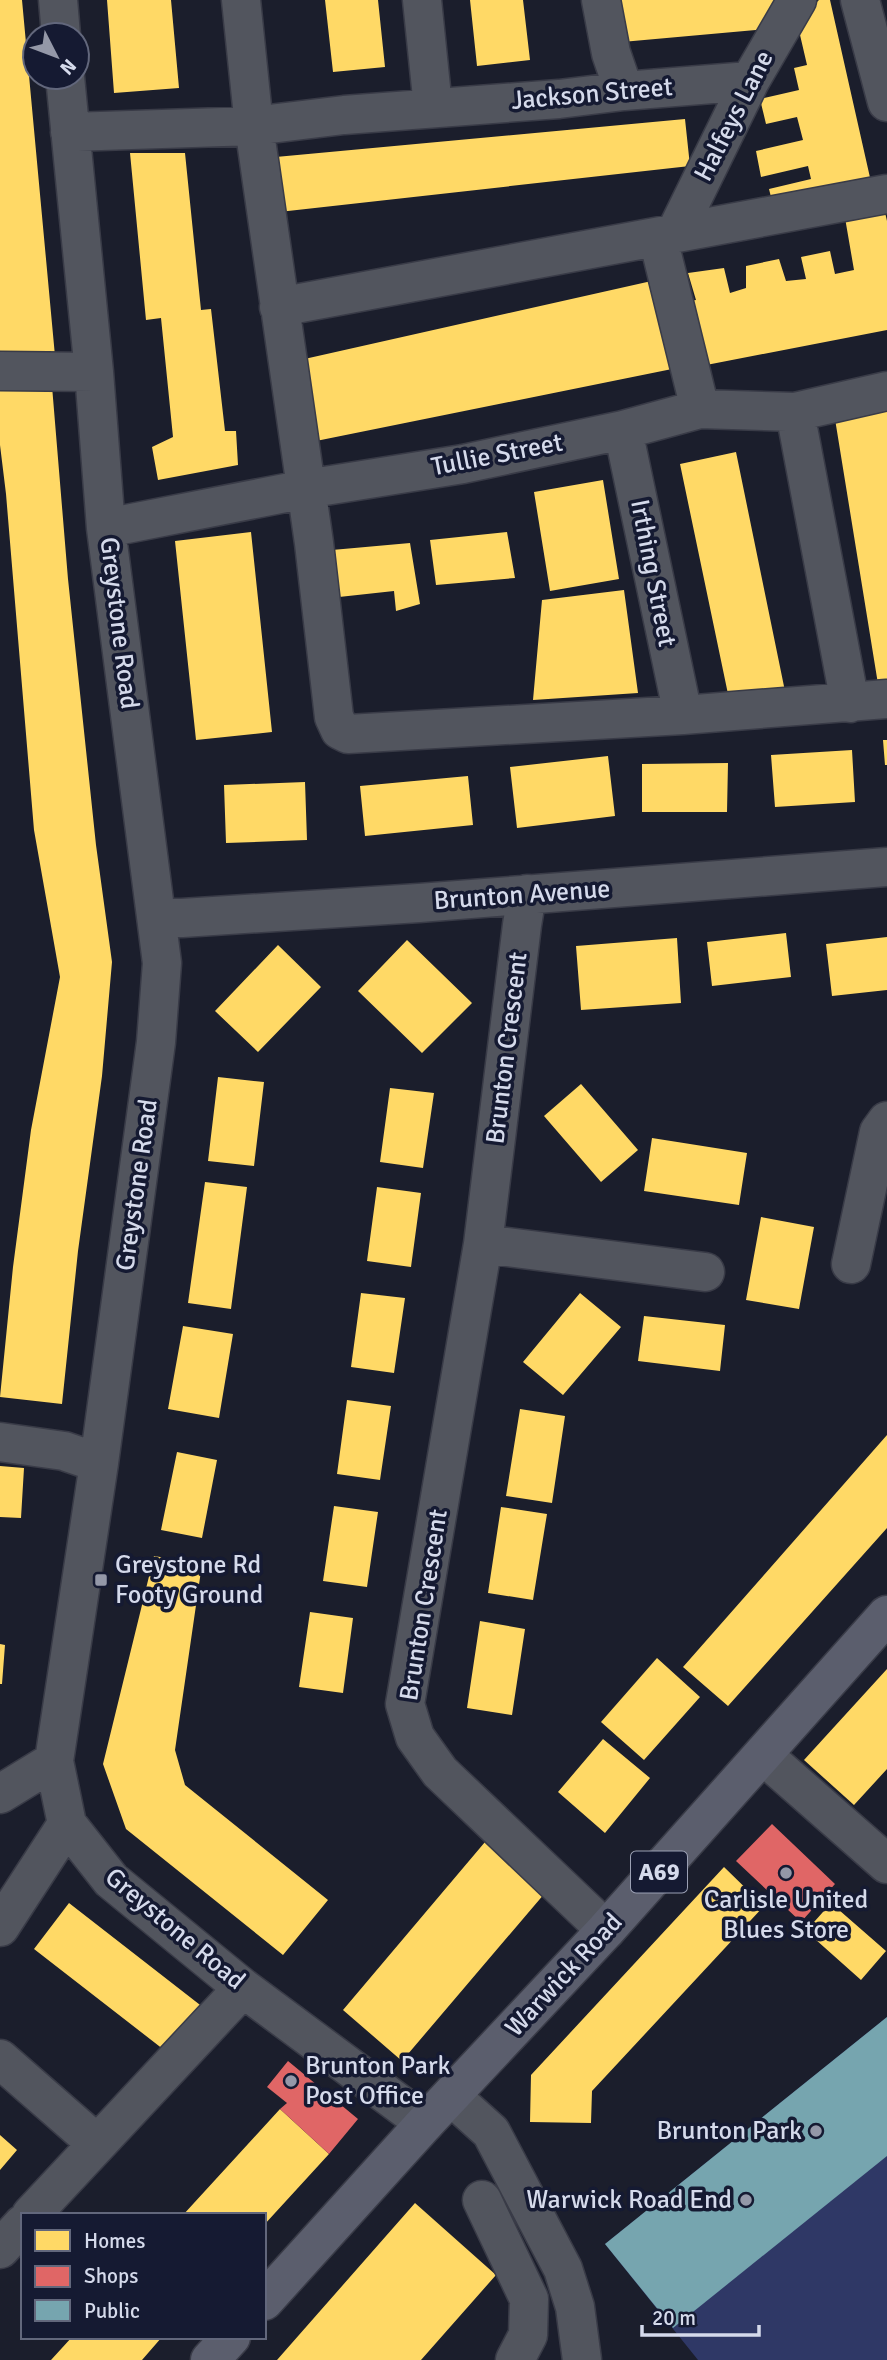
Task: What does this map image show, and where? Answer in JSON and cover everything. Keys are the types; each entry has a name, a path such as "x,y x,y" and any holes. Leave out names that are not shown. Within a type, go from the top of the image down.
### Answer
{"main road":[{"name":"Warwick Road","path":"266,2299 425,2123 606,1930 887,1615"},
{"path":"210,2360 229,2339"}],"street":[{"path":"58,0 60,21"},
{"path":"241,0 254,126 306,489 334,718 340,730 348,734 683,715 869,701 795,412"},
{"path":"422,0 433,107"},
{"path":"601,0 611,52 624,91"},
{"name":"Halfeys Lane","path":"667,236 750,80 797,0"},
{"path":"860,0 887,102"},
{"name":"Jackson Street","path":"70,132 254,126 433,107 559,99 750,80"},
{"name":"Greystone Road","path":"66,91 94,372 106,528 162,962 156,1042 99,1463 54,1761 67,1824 111,1880 243,1988 425,2123"},
{"path":"279,307 887,194"},
{"path":"667,236 700,409"},
{"path":"0,371 94,372"},
{"name":"Tullie Street","path":"106,528 306,489 463,464 623,430 700,409 795,412 887,391"},
{"name":"Irthing Street","path":"623,430 683,715"},
{"name":"Brunton Avenue","path":"157,917 182,918 887,867"},
{"name":"Brunton Crescent","path":"527,894 483,1244 405,1703 415,1737 440,1772 606,1930"},
{"path":"851,1264 880,1132 887,1121"},
{"path":"483,1244 705,1272"},
{"path":"0,1442 64,1451 99,1463"},
{"path":"763,1755 887,1864"},
{"path":"0,1794 54,1761"},
{"path":"0,1927 67,1824"},
{"path":"33,2213 243,1988"},
{"path":"0,2059 96,2143"},
{"path":"451,2096 491,2132 564,2269 575,2307 582,2360"},
{"path":"482,2200 529,2299 528,2335 515,2360"},
{"path":"0,2249 21,2226"}],"shaded area":[{"name":"Brunton Park","path":"887,2017 887,2360 698,2360 605,2244"}],"building: Homes":[{"path":"0,0 22,0 24,21 21,21 21,91 30,91 55,356 0,361"},
{"path":"107,0 171,0 179,88 114,93"},
{"path":"325,0 378,0 385,67 333,72"},
{"path":"470,0 523,0 530,60 477,66"},
{"path":"611,0 782,0 767,29 622,42"},
{"path":"819,0 830,0 871,182 773,205 769,189 811,179 808,166 761,177 756,151 803,140 797,117 766,124 760,99 799,90 794,68 807,65 797,22"},
{"path":"685,119 690,166 279,212 265,158"},
{"path":"130,153 185,153 201,310 211,309 225,431 236,431 238,465 158,480 152,447 173,437 161,318 146,320"},
{"path":"883,204 887,221 887,330 696,367 682,302 696,300 688,273 724,268 730,293 746,288 746,266 779,259 786,281 806,279 801,257 830,251 835,274 854,270 844,212"},
{"path":"656,280 677,368 316,441 300,360"},
{"path":"0,385 52,386 68,579 96,845 112,962 102,1076 78,1251 62,1404 0,1397 31,1130 60,977 34,830 0,445"},
{"path":"887,411 887,683 878,684 835,419"},
{"path":"736,452 787,701 728,694 680,464"},
{"path":"603,480 619,579 550,591 534,492"},
{"path":"251,532 272,732 196,740 175,541"},
{"path":"507,532 515,578 436,585 430,540"},
{"path":"410,543 420,604 396,611 394,591 339,597 332,550"},
{"path":"624,590 638,693 533,700 542,600"},
{"path":"883,740 887,740 887,765 885,765"},
{"path":"852,750 855,802 775,807 771,755"},
{"path":"608,756 615,816 517,828 510,767"},
{"path":"728,763 727,812 642,812 642,764"},
{"path":"468,776 473,825 365,836 360,786"},
{"path":"305,782 307,840 226,843 224,785"},
{"path":"786,933 791,977 712,986 707,942"},
{"path":"887,937 887,990 832,996 826,944"},
{"path":"677,938 681,1003 581,1010 576,946"},
{"path":"407,940 472,1003 422,1053 358,991"},
{"path":"278,945 321,987 258,1052 215,1011"},
{"path":"218,1077 264,1082 254,1166 208,1161"},
{"path":"581,1084 638,1150 601,1182 544,1116"},
{"path":"390,1088 434,1093 423,1168 380,1162"},
{"path":"652,1138 747,1153 739,1205 644,1191"},
{"path":"205,1182 247,1187 231,1309 188,1303"},
{"path":"377,1187 421,1193 411,1267 367,1261"},
{"path":"761,1217 814,1227 799,1309 746,1300"},
{"path":"361,1293 405,1298 394,1373 351,1367"},
{"path":"580,1293 621,1327 563,1395 523,1362"},
{"path":"644,1316 725,1325 720,1371 638,1361"},
{"path":"183,1326 233,1334 219,1418 168,1409"},
{"path":"347,1400 391,1406 380,1480 337,1474"},
{"path":"520,1409 565,1416 552,1503 506,1496"},
{"path":"887,1435 887,1528 728,1706 683,1667"},
{"path":"177,1452 217,1460 202,1538 161,1530"},
{"path":"0,1466 24,1468 21,1518 0,1517"},
{"path":"334,1506 378,1512 367,1587 323,1581"},
{"path":"501,1507 547,1514 533,1600 488,1593"},
{"path":"154,1556 202,1564 175,1750 185,1785 328,1900 283,1955 126,1829 103,1764"},
{"path":"310,1612 353,1618 343,1693 299,1687"},
{"path":"480,1621 525,1629 512,1715 467,1708"},
{"path":"0,1644 5,1645 2,1684 0,1684"},
{"path":"657,1658 700,1697 644,1760 601,1722"},
{"path":"887,1669 887,1769 854,1805 804,1760"},
{"path":"603,1739 650,1778 605,1833 558,1792"},
{"path":"485,1842 545,1893 402,2061 343,2010"},
{"path":"724,1867 764,1906 592,2091 591,2123 530,2122 531,2075"},
{"path":"69,1903 204,2008 168,2053 34,1949"},
{"path":"831,1903 886,1951 861,1980 806,1931"},
{"path":"280,2109 329,2154 266,2223 266,2213 185,2213"},
{"path":"0,2135 17,2150 0,2170"},
{"path":"415,2203 496,2275 421,2360 277,2360"},
{"path":"70,2339 160,2339 142,2360 51,2360"}],"building: Shops":[{"name":"Carlisle United Blues Store","path":"772,1824 835,1884 801,1922 736,1861"},
{"path":"288,2061 358,2119 329,2154 280,2109 287,2103 267,2087"}],"building: Public":[{"name":"Warwick Road End","path":"887,2017 887,2156 673,2328 605,2244"}],"place":[{"name":"Greystone Rd Footy Ground","path":"101,1580"},
{"name":"Carlisle United Blues Store","path":"786,1873"},
{"name":"Brunton Park Post Office","path":"291,2081"},
{"name":"Brunton Park","path":"816,2131"},
{"name":"Warwick Road End","path":"746,2200"}]}
